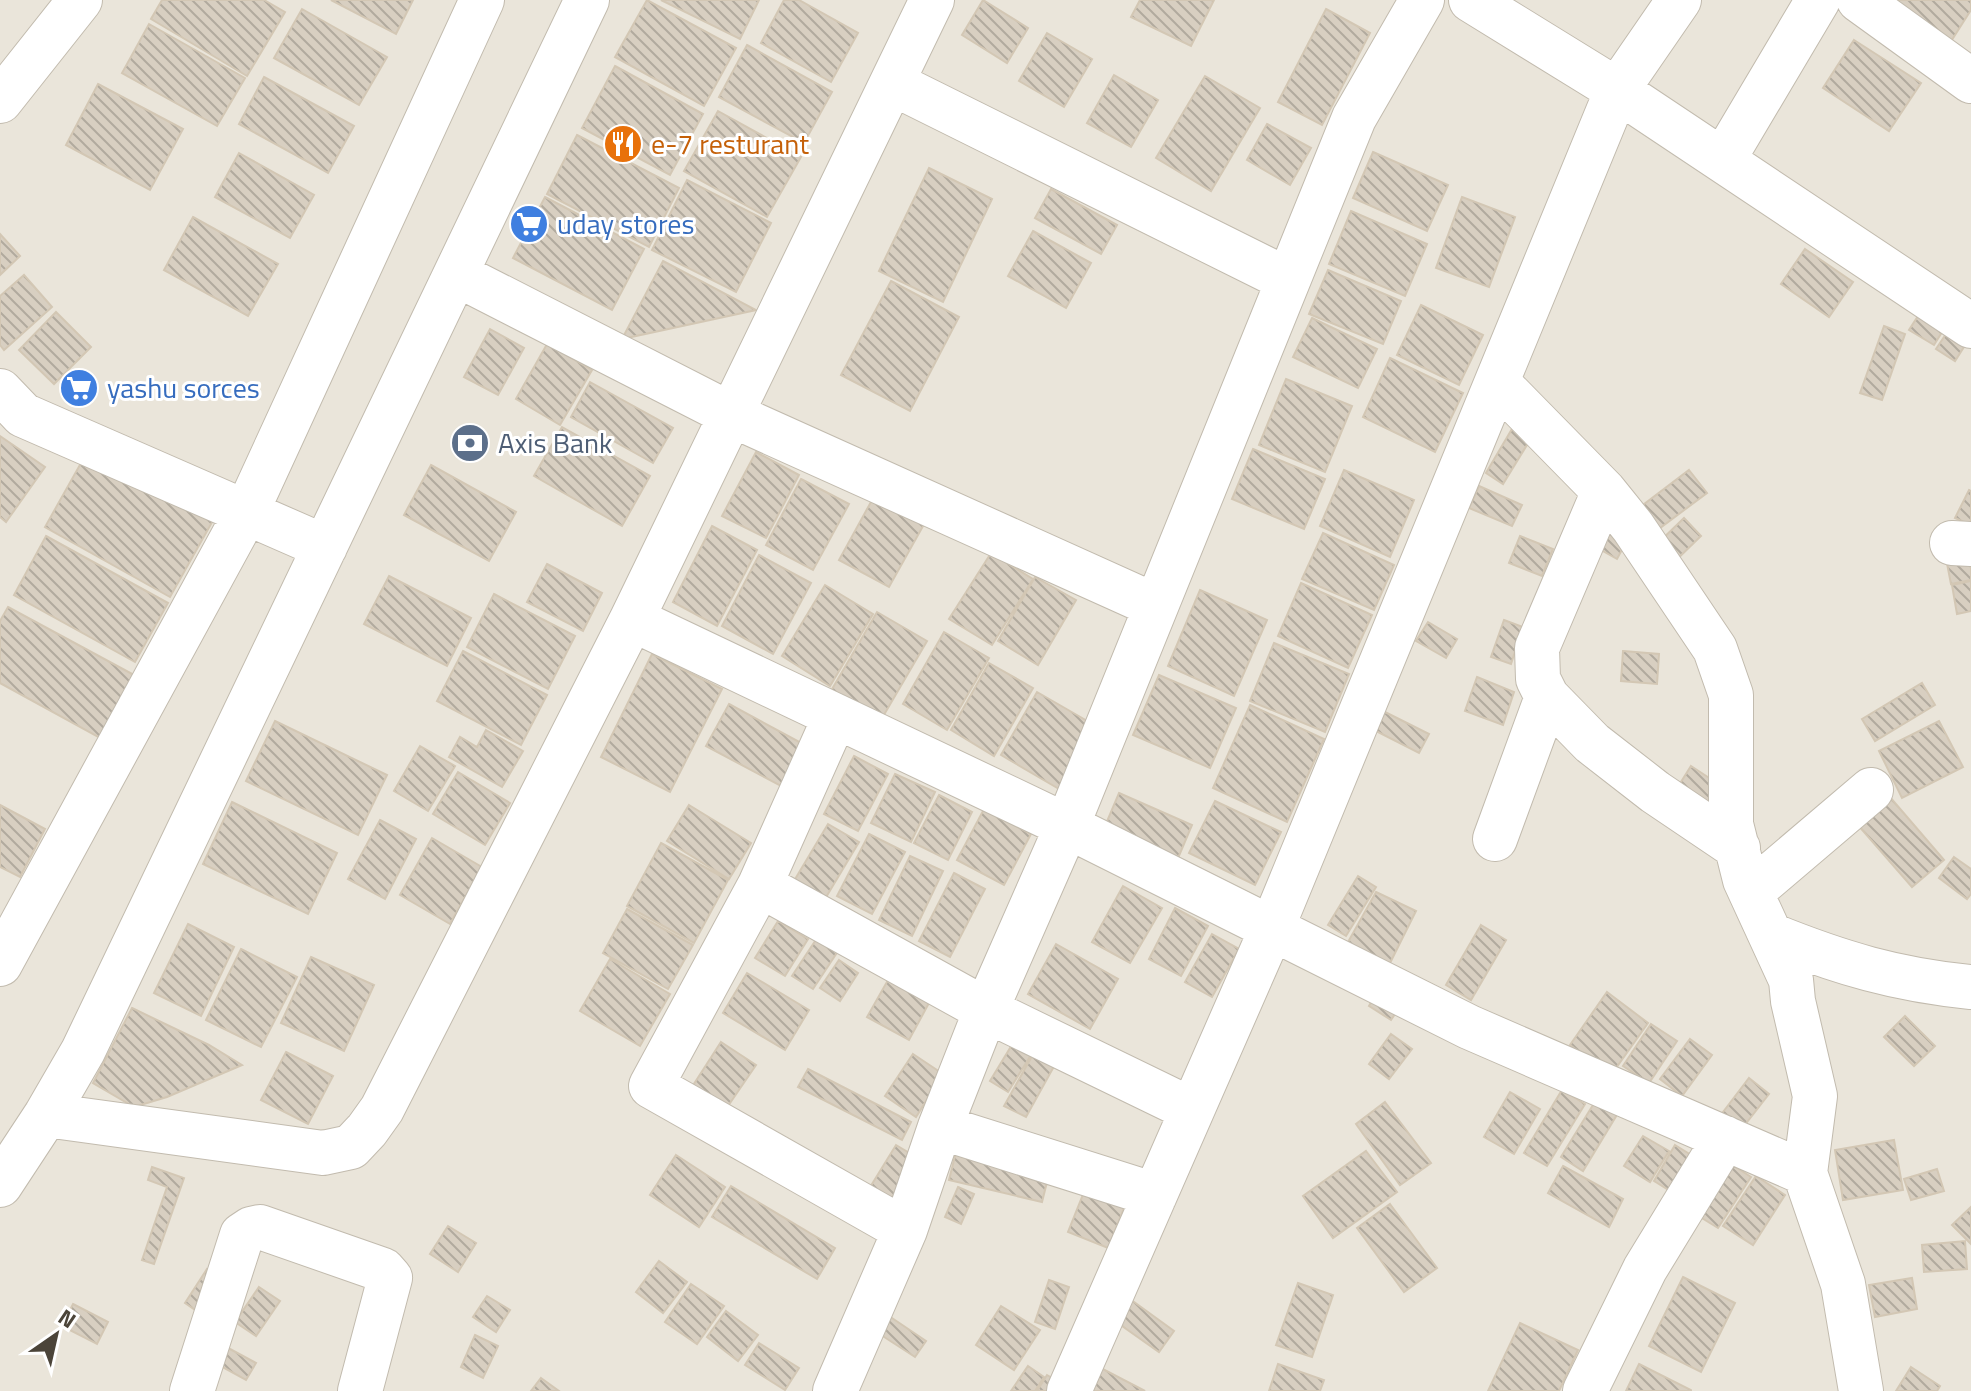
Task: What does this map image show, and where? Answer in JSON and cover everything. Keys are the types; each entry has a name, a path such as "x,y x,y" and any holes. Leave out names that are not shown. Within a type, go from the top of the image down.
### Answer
{"street":[{"path":"0,101 80,0"},
{"path":"0,964 247,511 482,0"},
{"path":"0,1185 83,1051 587,0"},
{"path":"46,1115 323,1153 351,1147 367,1130 382,1109 632,619 894,84 932,0"},
{"path":"835,1391 905,1230 940,1127 986,1010 1067,826 1354,118 1422,0"},
{"path":"1471,0 1617,90 1971,326"},
{"path":"1069,1391 1272,928 1617,90 1679,0"},
{"path":"1723,160 1818,0"},
{"path":"1859,0 1971,81"},
{"path":"894,84 1288,280"},
{"path":"456,274 732,415 1156,606"},
{"path":"1497,382 1604,491 1633,527 1715,649 1731,695 1731,824 1745,880 1791,980 1815,1096 1805,1173 1843,1284 1861,1391"},
{"path":"0,391 23,415 325,547"},
{"path":"1604,491 1537,648 1538,679 1547,697 1592,743 1655,792 1738,848"},
{"path":"632,619 1067,826 1469,1027 1805,1173"},
{"path":"1495,839 1547,697"},
{"path":"835,717 760,885 651,1086 905,1230"},
{"path":"1751,892 1871,790"},
{"path":"760,885 986,1010 1192,1110"},
{"path":"1771,935 1832,960 1921,982 1971,987"},
{"path":"940,1127 1155,1195"},
{"path":"1585,1391 1645,1269 1725,1138"},
{"path":"192,1391 242,1235 260,1227 383,1270 390,1278 360,1391"}],"shaded area":[{"path":"0,0 1971,0 1971,1391 0,1391"}],"building":[{"path":"162,0 264,0 285,12 247,76 151,19"},
{"path":"331,0 413,0 396,34"},
{"path":"647,0 736,48 704,106 615,57"},
{"path":"661,0 759,0 740,39"},
{"path":"784,0 799,0 858,33 831,82 761,43"},
{"path":"983,0 1028,28 1007,63 962,35"},
{"path":"1140,0 1214,0 1191,46 1131,17"},
{"path":"1883,0 1971,0 1971,10 1948,46"},
{"path":"302,9 387,57 359,105 274,58"},
{"path":"1326,9 1370,33 1322,125 1278,102"},
{"path":"149,24 245,78 217,126 122,73"},
{"path":"1047,33 1092,59 1064,107 1019,81"},
{"path":"1854,40 1921,83 1889,131 1823,88"},
{"path":"747,45 832,92 804,143 719,97"},
{"path":"615,66 703,114 670,175 582,128"},
{"path":"1114,75 1158,100 1131,147 1087,123"},
{"path":"1205,76 1260,108 1211,191 1156,158"},
{"path":"264,77 354,126 328,173 239,124"},
{"path":"98,84 183,129 150,190 66,145"},
{"path":"718,111 801,157 767,217 684,171"},
{"path":"1267,124 1311,148 1290,185 1247,160"},
{"path":"577,135 679,188 649,247 547,194"},
{"path":"1373,152 1448,185 1427,231 1353,198"},
{"path":"239,153 314,195 290,238 215,197"},
{"path":"929,168 992,199 943,302 879,271"},
{"path":"687,180 771,223 736,292 652,250"},
{"path":"1051,189 1117,225 1101,254 1035,218"},
{"path":"545,197 644,249 612,310 513,258"},
{"path":"1462,197 1515,217 1489,287 1436,268"},
{"path":"1351,211 1427,244 1405,296 1329,264"},
{"path":"193,217 278,264 248,316 164,270"},
{"path":"1033,231 1091,263 1066,308 1008,276"},
{"path":"0,234 20,256 0,275"},
{"path":"1805,249 1853,282 1829,317 1781,284"},
{"path":"663,261 756,310 622,339"},
{"path":"1328,270 1401,301 1383,344 1309,314"},
{"path":"24,275 52,307 4,350 0,345 0,296"},
{"path":"891,281 959,317 910,411 841,375"},
{"path":"1421,305 1483,335 1459,385 1397,355"},
{"path":"56,312 91,347 54,384 19,350"},
{"path":"1920,313 1944,329 1934,345 1909,330"},
{"path":"1312,318 1377,349 1358,388 1293,357"},
{"path":"1884,326 1905,334 1882,400 1860,393"},
{"path":"1950,328 1969,339 1955,361 1936,349"},
{"path":"490,329 524,348 498,395 464,377"},
{"path":"547,344 592,370 560,425 516,399"},
{"path":"1390,358 1463,393 1435,452 1363,417"},
{"path":"1286,379 1352,406 1325,472 1259,445"},
{"path":"590,382 673,428 653,463 571,417"},
{"path":"562,427 650,476 622,526 534,476"},
{"path":"1512,429 1530,440 1503,484 1486,473"},
{"path":"0,436 45,467 6,522 0,517"},
{"path":"90,447 215,517 170,597 45,527"},
{"path":"1253,449 1325,479 1304,529 1232,499"},
{"path":"756,452 799,475 766,538 722,516"},
{"path":"431,465 516,512 489,561 404,515"},
{"path":"1344,470 1414,500 1390,557 1320,526"},
{"path":"1689,470 1707,493 1648,537 1631,514"},
{"path":"801,479 849,504 813,570 766,545"},
{"path":"1479,486 1522,505 1512,526 1469,508"},
{"path":"877,491 927,519 889,587 839,560"},
{"path":"1971,491 1971,525 1955,518"},
{"path":"1600,518 1630,535 1617,559 1587,542"},
{"path":"1684,518 1701,536 1672,564 1654,547"},
{"path":"712,526 757,550 717,626 673,602"},
{"path":"1323,533 1394,565 1374,610 1302,579"},
{"path":"46,536 168,603 135,662 14,595"},
{"path":"1520,536 1553,549 1542,576 1509,563"},
{"path":"1971,549 1971,580 1951,584 1945,553"},
{"path":"991,553 1033,579 992,645 949,619"},
{"path":"759,555 811,583 773,654 722,626"},
{"path":"547,564 602,593 583,631 527,602"},
{"path":"389,576 471,618 447,666 364,624"},
{"path":"1035,577 1076,600 1038,665 998,641"},
{"path":"1971,581 1971,611 1957,614 1952,585"},
{"path":"1301,583 1372,615 1348,668 1278,636"},
{"path":"825,585 873,614 830,686 782,656"},
{"path":"1200,590 1267,620 1234,696 1168,666"},
{"path":"494,594 575,636 548,689 467,647"},
{"path":"8,607 134,675 100,738 0,683 0,621"},
{"path":"877,612 927,641 881,720 831,691"},
{"path":"1504,620 1523,627 1511,664 1491,657"},
{"path":"1428,622 1457,639 1446,658 1416,641"},
{"path":"944,632 989,658 947,730 903,704"},
{"path":"1274,643 1349,674 1325,732 1250,701"},
{"path":"463,651 547,695 521,745 437,701"},
{"path":"1623,651 1659,654 1657,684 1621,681"},
{"path":"652,654 722,689 670,792 601,757"},
{"path":"989,663 1033,688 994,756 951,730"},
{"path":"1159,675 1236,708 1210,768 1133,735"},
{"path":"1477,677 1514,692 1503,725 1465,711"},
{"path":"1922,683 1935,705 1875,741 1862,719"},
{"path":"1037,692 1096,726 1059,789 1001,755"},
{"path":"729,704 803,744 781,786 706,746"},
{"path":"1250,705 1324,739 1287,822 1213,788"},
{"path":"1385,712 1429,734 1419,753 1376,731"},
{"path":"275,721 387,775 358,835 246,781"},
{"path":"1939,721 1963,767 1902,798 1879,751"},
{"path":"486,730 523,751 502,787 449,757 460,737 477,747"},
{"path":"420,746 455,766 428,811 394,791"},
{"path":"854,756 888,774 858,831 824,814"},
{"path":"1691,766 1726,789 1706,821 1671,798"},
{"path":"458,772 510,803 485,845 433,814"},
{"path":"895,774 935,792 911,842 871,823"},
{"path":"1883,789 1944,860 1912,887 1851,817"},
{"path":"1119,793 1192,825 1173,870 1105,826"},
{"path":"939,795 972,812 948,860 914,843"},
{"path":"1215,801 1281,832 1255,885 1189,853"},
{"path":"232,802 337,853 308,914 203,864"},
{"path":"0,805 45,829 20,877 0,867"},
{"path":"689,805 751,843 729,879 667,841"},
{"path":"984,809 1031,834 1004,885 957,860"},
{"path":"380,820 416,839 385,899 348,879"},
{"path":"828,824 859,842 825,899 794,881"},
{"path":"869,834 905,852 872,914 837,896"},
{"path":"432,838 482,867 450,924 400,895"},
{"path":"661,843 728,880 694,943 627,906"},
{"path":"910,856 943,871 912,936 879,920"},
{"path":"1954,857 1971,869 1971,894 1967,899 1939,878"},
{"path":"954,873 985,889 950,957 919,941"},
{"path":"1358,876 1376,887 1346,936 1328,925"},
{"path":"1123,886 1162,908 1130,963 1092,942"},
{"path":"1376,892 1416,911 1389,965 1348,942"},
{"path":"1175,908 1208,926 1181,976 1149,959"},
{"path":"627,909 693,945 668,989 603,953"},
{"path":"778,921 808,939 785,976 755,958"},
{"path":"188,924 234,947 201,1016 154,993"},
{"path":"1481,925 1506,940 1471,1000 1446,985"},
{"path":"825,926 846,939 813,989 792,976"},
{"path":"1212,934 1239,949 1212,997 1185,982"},
{"path":"1056,944 1118,979 1090,1029 1028,994"},
{"path":"241,949 297,977 261,1047 206,1020"},
{"path":"311,957 374,985 344,1051 281,1023"},
{"path":"610,959 670,994 640,1046 580,1011"},
{"path":"839,960 858,973 840,1001 820,988"},
{"path":"747,973 809,1010 785,1050 723,1013"},
{"path":"888,980 929,1003 909,1040 867,1017"},
{"path":"1607,992 1648,1023 1611,1075 1570,1045"},
{"path":"1375,996 1397,1011 1391,1020 1369,1006"},
{"path":"132,1008 209,1045 242,1065 167,1097 134,1107 93,1083"},
{"path":"1905,1016 1935,1046 1914,1066 1884,1037"},
{"path":"1651,1024 1677,1041 1649,1083 1623,1066"},
{"path":"1391,1034 1412,1049 1389,1079 1369,1064"},
{"path":"1018,1035 1036,1047 1008,1092 990,1081"},
{"path":"1690,1039 1712,1055 1682,1096 1660,1079"},
{"path":"721,1042 756,1065 726,1109 692,1087"},
{"path":"1036,1049 1057,1061 1026,1117 1004,1106"},
{"path":"286,1052 333,1076 308,1124 261,1100"},
{"path":"913,1054 943,1074 916,1117 885,1096"},
{"path":"808,1069 911,1122 902,1140 798,1087"},
{"path":"1749,1078 1769,1094 1740,1131 1720,1116"},
{"path":"1562,1090 1585,1104 1547,1166 1524,1153"},
{"path":"1510,1092 1540,1109 1514,1154 1484,1137"},
{"path":"1596,1100 1618,1113 1583,1171 1561,1157"},
{"path":"1385,1102 1431,1163 1400,1185 1356,1124"},
{"path":"1643,1136 1669,1151 1650,1182 1624,1166"},
{"path":"1894,1140 1903,1190 1843,1200 1835,1150"},
{"path":"896,1145 923,1161 896,1205 869,1189"},
{"path":"1675,1145 1701,1161 1680,1197 1654,1181"},
{"path":"1366,1151 1397,1192 1333,1238 1303,1196"},
{"path":"956,1152 1049,1174 1042,1202 949,1180"},
{"path":"676,1155 725,1187 699,1227 650,1195"},
{"path":"1725,1160 1751,1177 1718,1228 1692,1212"},
{"path":"1563,1166 1623,1199 1609,1227 1548,1193"},
{"path":"152,1167 184,1178 154,1264 142,1260 167,1187 148,1180"},
{"path":"1937,1169 1944,1191 1911,1200 1904,1179"},
{"path":"1756,1176 1785,1195 1753,1245 1723,1226"},
{"path":"1090,1177 1130,1193 1108,1248 1068,1232"},
{"path":"731,1186 835,1248 817,1279 712,1217"},
{"path":"958,1187 974,1194 961,1224 945,1217"},
{"path":"1390,1204 1437,1268 1404,1292 1357,1228"},
{"path":"1971,1207 1971,1244 1952,1225"},
{"path":"448,1226 476,1243 458,1272 430,1254"},
{"path":"1965,1241 1967,1269 1924,1272 1922,1245"},
{"path":"659,1261 687,1282 663,1313 636,1292"},
{"path":"207,1269 226,1282 204,1316 185,1303"},
{"path":"1683,1277 1735,1303 1701,1372 1649,1346"},
{"path":"1912,1278 1917,1309 1875,1317 1869,1285"},
{"path":"1049,1280 1069,1287 1055,1329 1035,1322"},
{"path":"1298,1283 1333,1295 1312,1357 1276,1345"},
{"path":"691,1284 724,1306 697,1344 665,1322"},
{"path":"259,1287 280,1301 256,1336 235,1322"},
{"path":"487,1296 510,1310 496,1332 473,1317"},
{"path":"1130,1299 1174,1331 1159,1352 1115,1321"},
{"path":"73,1304 108,1322 97,1344 62,1326"},
{"path":"1001,1306 1040,1330 1014,1370 976,1345"},
{"path":"726,1311 758,1335 738,1361 707,1337"},
{"path":"886,1314 926,1341 915,1357 875,1331"},
{"path":"1520,1323 1578,1350 1559,1391 1488,1391"},
{"path":"475,1335 498,1346 483,1378 461,1367"},
{"path":"217,1342 256,1363 246,1380 208,1359"},
{"path":"759,1343 799,1368 785,1390 745,1365"},
{"path":"1278,1364 1324,1380 1320,1391 1269,1391"},
{"path":"1639,1364 1691,1390 1691,1391 1626,1391"},
{"path":"1095,1365 1145,1391 1085,1391"},
{"path":"1028,1366 1044,1377 1035,1391 1011,1391"},
{"path":"1911,1367 1940,1386 1937,1391 1896,1391"},
{"path":"1047,1375 1064,1385 1061,1391 1037,1391"},
{"path":"541,1378 559,1391 531,1391"}],"place":[{"name":"e-7 resturant","path":"623,144"},
{"name":"uday stores","path":"529,224"},
{"name":"yashu sorces","path":"79,388"},
{"name":"Axis Bank","path":"470,443"}]}
